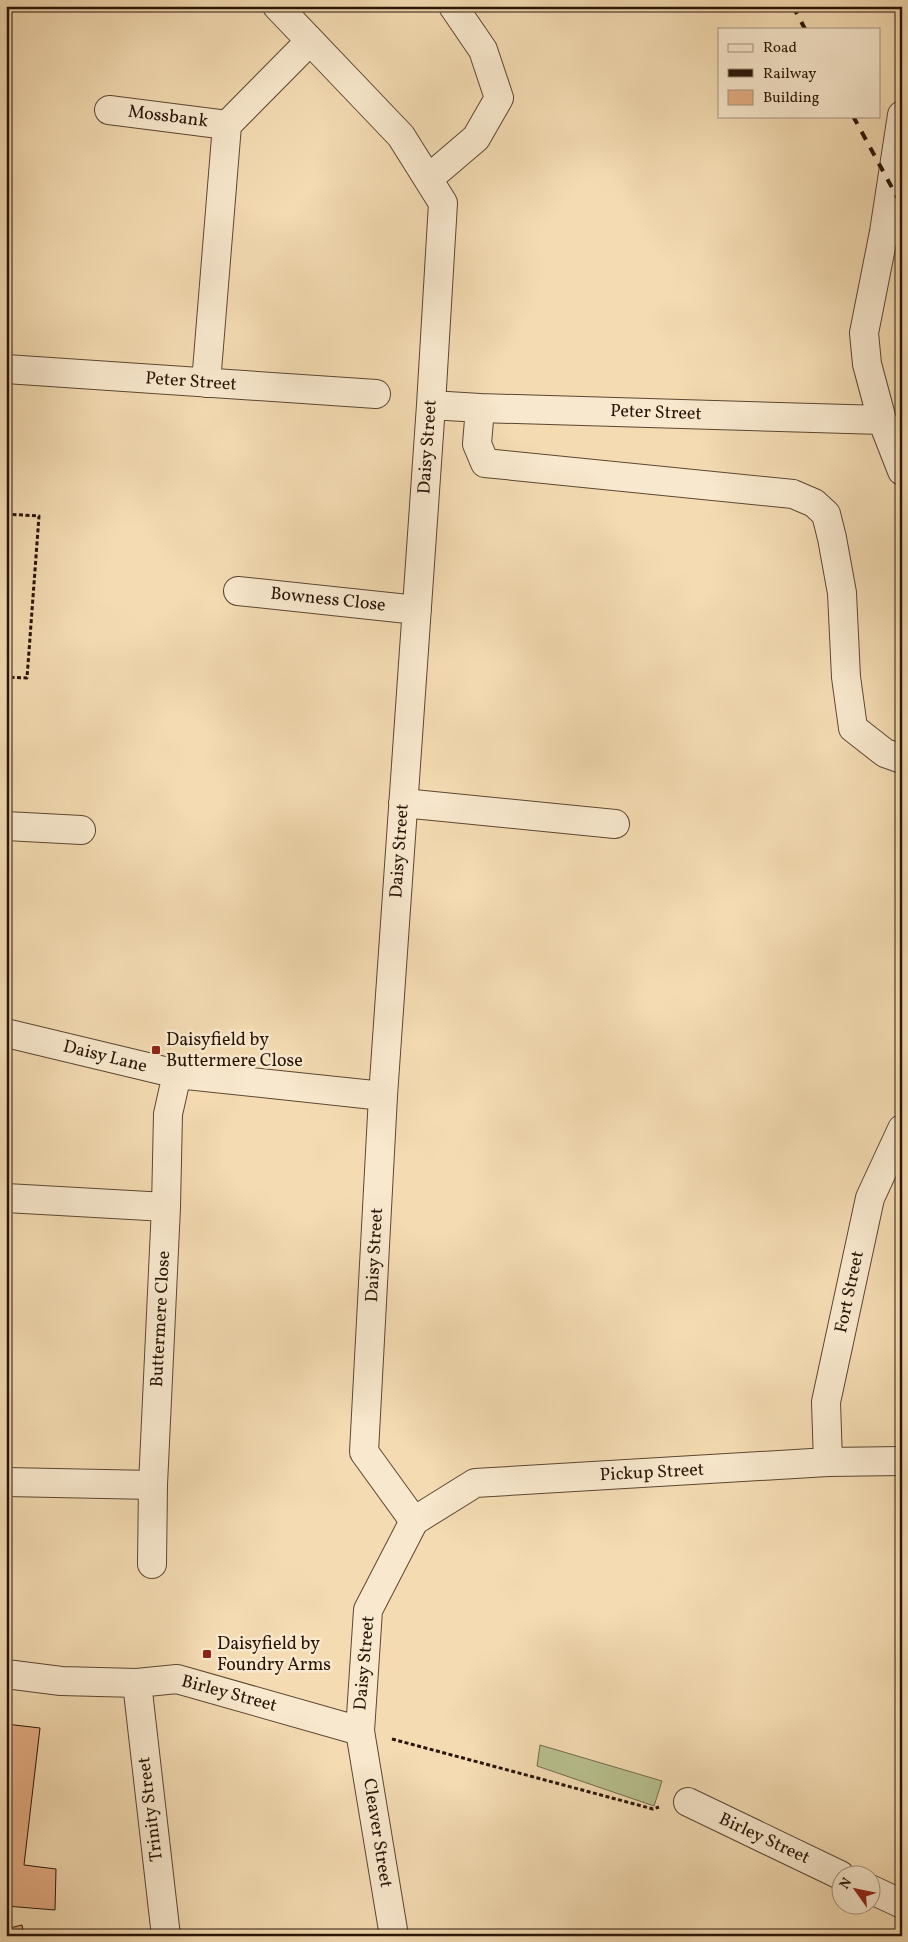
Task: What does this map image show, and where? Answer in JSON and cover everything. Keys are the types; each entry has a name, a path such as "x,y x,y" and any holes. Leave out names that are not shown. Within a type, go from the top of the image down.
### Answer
{"street":[{"name":"Daisy Street","path":"277,6 401,136 443,204 431,405 383,1096 364,1452 414,1521 368,1610 360,1731"},
{"path":"428,179 476,138 499,98 483,50 452,6"},
{"path":"206,383 226,124 310,41"},
{"name":"Mossbank","path":"109,110 226,124"},
{"path":"902,115 884,232 864,333 867,364 882,420 902,471"},
{"name":"Peter Street","path":"6,369 376,394"},
{"name":"Peter Street","path":"431,405 882,420"},
{"path":"480,408 477,444 485,463 793,494 814,504 826,514 842,593 846,678 854,728 885,753 902,759"},
{"name":"Bowness Close","path":"238,591 417,610"},
{"path":"403,803 615,824"},
{"path":"6,826 81,830"},
{"name":"Daisy Lane","path":"6,1033 177,1074 383,1096"},
{"name":"Buttermere Close","path":"152,1564 153,1485 166,1207 168,1114 177,1074"},
{"name":"Fort Street","path":"828,1462 826,1402 870,1198 902,1129"},
{"path":"6,1198 166,1207"},
{"name":"Pickup Street","path":"414,1521 475,1483 828,1462 902,1461"},
{"path":"6,1482 153,1485"},
{"name":"Birley Street","path":"6,1674 61,1681 137,1682 177,1679 360,1731"},
{"name":"Trinity Street","path":"137,1682 166,1936"},
{"name":"Cleaver Street","path":"360,1731 394,1936"},
{"name":"Birley Street","path":"688,1802 830,1870"},
{"path":"880,1894 902,1904"}],"path":[{"path":"6,514 39,516 27,678 6,677"},
{"path":"360,1731 653,1809 688,1802"}],"green space":[{"path":"540,1745 662,1781 654,1806 537,1766"}],"building":[{"path":"6,1724 40,1728 24,1865 56,1869 55,1910 6,1906"},
{"path":"22,1925 24,1936 6,1936 6,1929"}],"railway":[{"path":"793,6 804,28"},
{"path":"854,118 902,206"}],"place":[{"name":"Daisyfield by Buttermere Close","path":"156,1050"},
{"name":"Daisyfield by Foundry Arms","path":"207,1654"}]}
